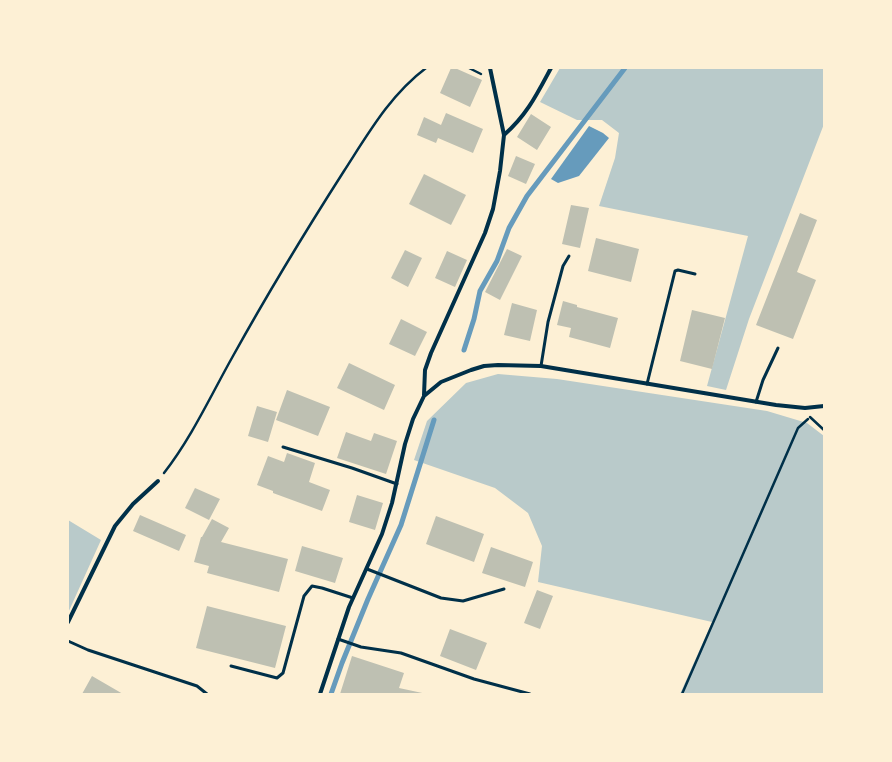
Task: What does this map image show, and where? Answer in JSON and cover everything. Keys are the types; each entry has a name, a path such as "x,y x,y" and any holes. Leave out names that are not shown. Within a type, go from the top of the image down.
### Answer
{"street":[{"path":"320,694 354,598 382,534 397,484 405,444 413,419 424,396 425,370 431,353 485,233 493,209 500,171 504,135 490,68"},
{"path":"504,135 517,124 532,104 552,68"},
{"path":"424,396 441,382 484,366 541,366 776,405 805,408 824,406"},
{"path":"68,622 115,526 133,504 158,481"}],"lane":[{"path":"541,366 548,322 564,266 569,256"},
{"path":"647,384 675,272 678,270 695,274"},
{"path":"756,402 763,380 778,348"},
{"path":"283,447 352,468 397,484"},
{"path":"367,569 441,598 463,601 504,589"},
{"path":"230,666 277,678 283,673 304,596 307,591 312,586 354,598"},
{"path":"340,639 361,647 401,652 474,678 530,694"},
{"path":"68,641 88,650 197,686 207,694"}],"path":[{"path":"158,481 178,455 190,436 248,329 323,204 363,141 390,103 411,79 426,68"},
{"path":"805,408 810,418 824,430"},
{"path":"682,694 798,428 810,418"}],"shaded area":[{"path":"560,68 824,68 824,124 749,319 726,390 707,386 748,236 599,206 615,158 619,133 602,120 577,120 540,102"},
{"path":"498,374 557,379 767,411 807,423 824,436 824,694 680,694 712,622 538,582 542,546 528,513 495,488 414,460 427,421 466,383"},
{"path":"68,520 101,540 68,613"}],"water":[{"path":"589,126 603,133 609,138 579,176 558,183 551,179"}],"building":[{"path":"451,68 455,68 482,80 470,107 440,93"},
{"path":"446,113 483,129 473,153 438,138 436,143 417,135 424,117 441,125"},
{"path":"531,114 551,127 537,150 517,137"},
{"path":"516,156 535,164 526,184 508,176"},
{"path":"424,174 466,195 451,225 409,204"},
{"path":"571,205 589,208 580,248 562,244"},
{"path":"800,213 817,220 797,272 816,280 793,339 756,325"},
{"path":"596,238 639,249 631,282 588,271"},
{"path":"507,249 522,256 500,300 485,292"},
{"path":"405,250 422,258 408,287 391,278"},
{"path":"447,251 467,260 455,287 435,278"},
{"path":"563,301 577,305 577,307 618,318 610,348 569,337 571,328 557,325"},
{"path":"512,303 537,310 530,341 504,335"},
{"path":"692,310 725,318 712,369 680,361"},
{"path":"401,319 427,332 415,356 389,344"},
{"path":"349,363 395,385 384,410 337,388"},
{"path":"287,390 330,407 318,436 276,420"},
{"path":"257,406 277,412 268,442 248,436"},
{"path":"346,432 371,441 374,433 397,441 386,474 337,458"},
{"path":"287,453 315,463 309,482 330,490 322,511 273,493 273,491 257,485 268,456 284,462"},
{"path":"195,488 220,499 209,520 185,508"},
{"path":"357,495 383,503 375,530 349,522"},
{"path":"140,515 186,535 179,551 133,531"},
{"path":"436,516 484,534 474,562 426,544"},
{"path":"212,519 229,528 221,542 288,559 279,592 207,573 209,566 194,562 201,537"},
{"path":"302,546 343,558 335,583 295,571"},
{"path":"491,547 533,562 525,587 482,573"},
{"path":"537,590 553,596 540,629 524,623"},
{"path":"207,606 286,626 275,668 196,648"},
{"path":"450,629 487,643 476,670 440,656"},
{"path":"352,656 404,673 399,688 427,694 340,694"},
{"path":"92,676 123,694 82,694"}],"waterway":[{"path":"464,350 474,319 480,291 497,261 509,228 527,196 625,68"},
{"path":"331,694 368,599 401,525 434,420"}]}
